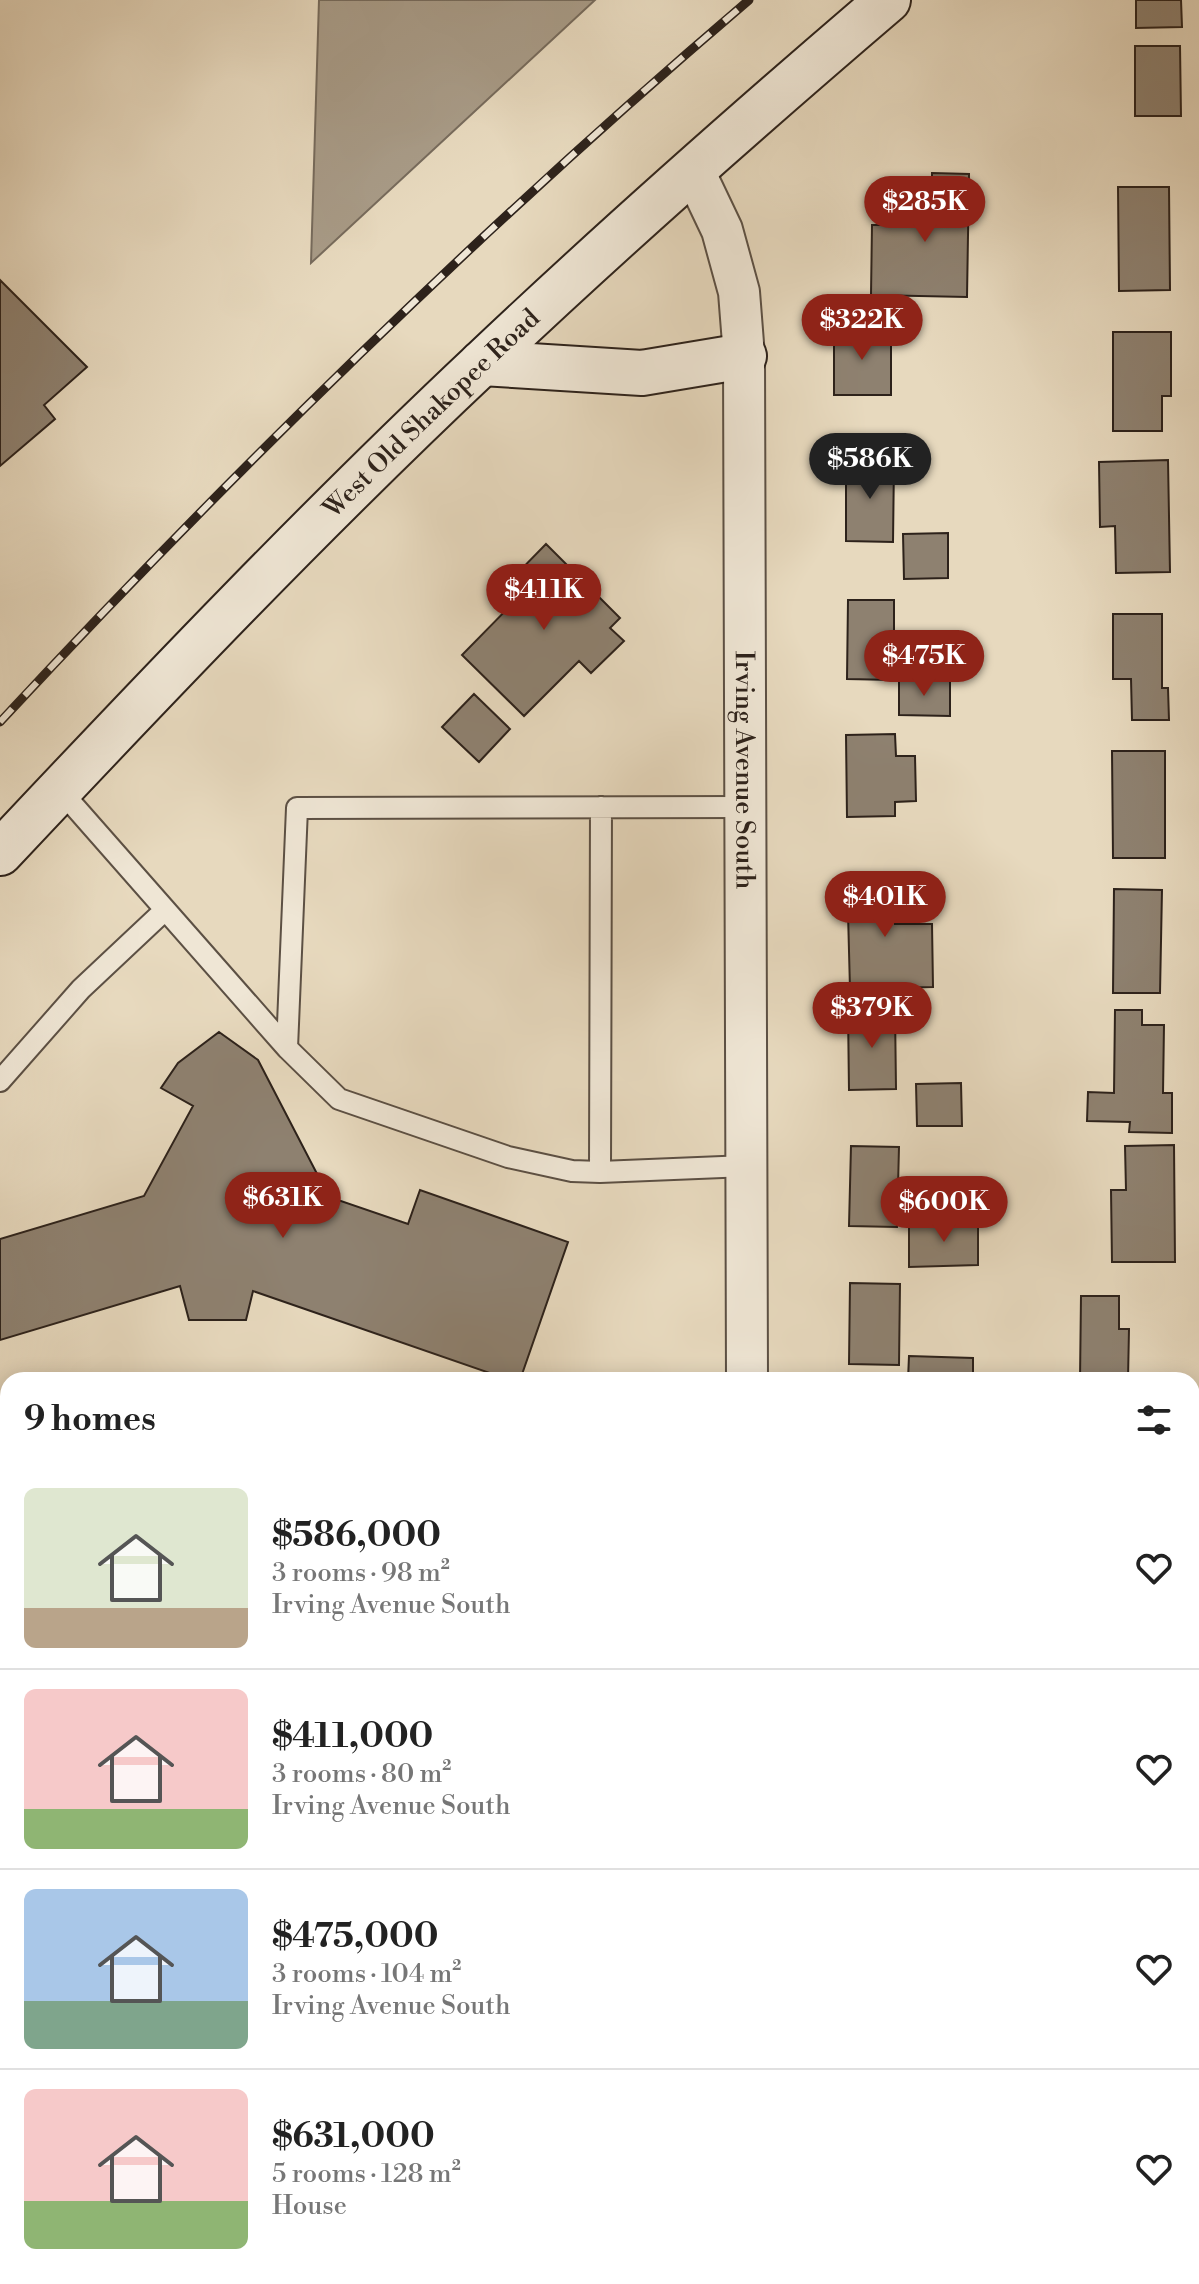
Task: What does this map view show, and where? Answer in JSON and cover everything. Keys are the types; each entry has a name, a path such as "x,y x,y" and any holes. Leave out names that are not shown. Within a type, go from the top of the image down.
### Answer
{"main road":[{"name":"West Old Shakopee Road","path":"0,853 317,523 482,363 693,169 888,0"},
{"path":"482,363 642,373 744,356"}],"street":[{"name":"Irving Avenue South","path":"693,169 722,230 739,292 744,356 747,1372"}],"lane":[{"path":"60,790 287,1048 339,1099 508,1157 572,1171 747,1166"},
{"path":"600,1172 601,807"},
{"path":"287,1048 297,808 745,807"},
{"path":"0,1081 81,989 164,911"}],"shaded area":[{"path":"319,0 595,0 311,263"}],"building":[{"path":"1136,0 1181,0 1182,27 1136,28"},
{"path":"1135,46 1180,46 1181,116 1135,116"},
{"path":"932,173 969,174 967,297 871,295 872,225 894,225 894,211 907,211 908,195 932,195"},
{"path":"1118,187 1169,187 1170,290 1119,291"},
{"path":"0,280 87,367 44,405 55,419 0,466"},
{"path":"834,329 891,329 891,395 834,395"},
{"path":"1113,332 1171,332 1171,396 1162,396 1162,431 1113,431"},
{"path":"1168,460 1170,572 1116,573 1115,526 1100,527 1099,462"},
{"path":"846,461 894,462 893,542 846,541"},
{"path":"948,533 948,578 904,579 903,534"},
{"path":"546,544 620,618 610,628 624,641 591,673 579,661 524,716 462,655 517,599 504,587"},
{"path":"848,600 894,600 894,680 847,679"},
{"path":"1113,614 1162,614 1162,688 1168,688 1169,720 1132,720 1131,679 1113,679"},
{"path":"899,679 950,680 950,716 899,715"},
{"path":"474,694 510,729 479,762 442,727"},
{"path":"895,734 896,756 915,756 916,801 895,802 895,816 847,817 846,735"},
{"path":"1112,751 1165,751 1165,858 1113,858"},
{"path":"847,875 894,875 895,924 932,924 933,987 850,989"},
{"path":"1114,889 1162,890 1160,993 1113,993"},
{"path":"895,1010 896,1089 849,1090 848,1011"},
{"path":"1115,1010 1142,1010 1142,1025 1164,1025 1163,1093 1172,1093 1172,1133 1129,1132 1130,1122 1087,1121 1088,1092 1114,1093"},
{"path":"219,1032 258,1060 329,1197 408,1224 420,1190 568,1242 523,1372 487,1372 253,1291 246,1320 189,1320 180,1286 0,1340 0,1239 144,1196 193,1106 161,1088 178,1063"},
{"path":"961,1083 962,1126 917,1126 916,1084"},
{"path":"1174,1145 1175,1262 1112,1262 1111,1190 1126,1190 1125,1146"},
{"path":"851,1146 899,1147 897,1227 849,1226"},
{"path":"978,1220 978,1265 909,1267 909,1222"},
{"path":"850,1283 900,1284 899,1365 849,1364"},
{"path":"1081,1296 1119,1296 1119,1329 1129,1329 1128,1372 1080,1372"},
{"path":"909,1356 973,1358 973,1372 908,1372"}],"railway":[{"path":"0,722 179,534 364,350 554,172 749,0"}]}
